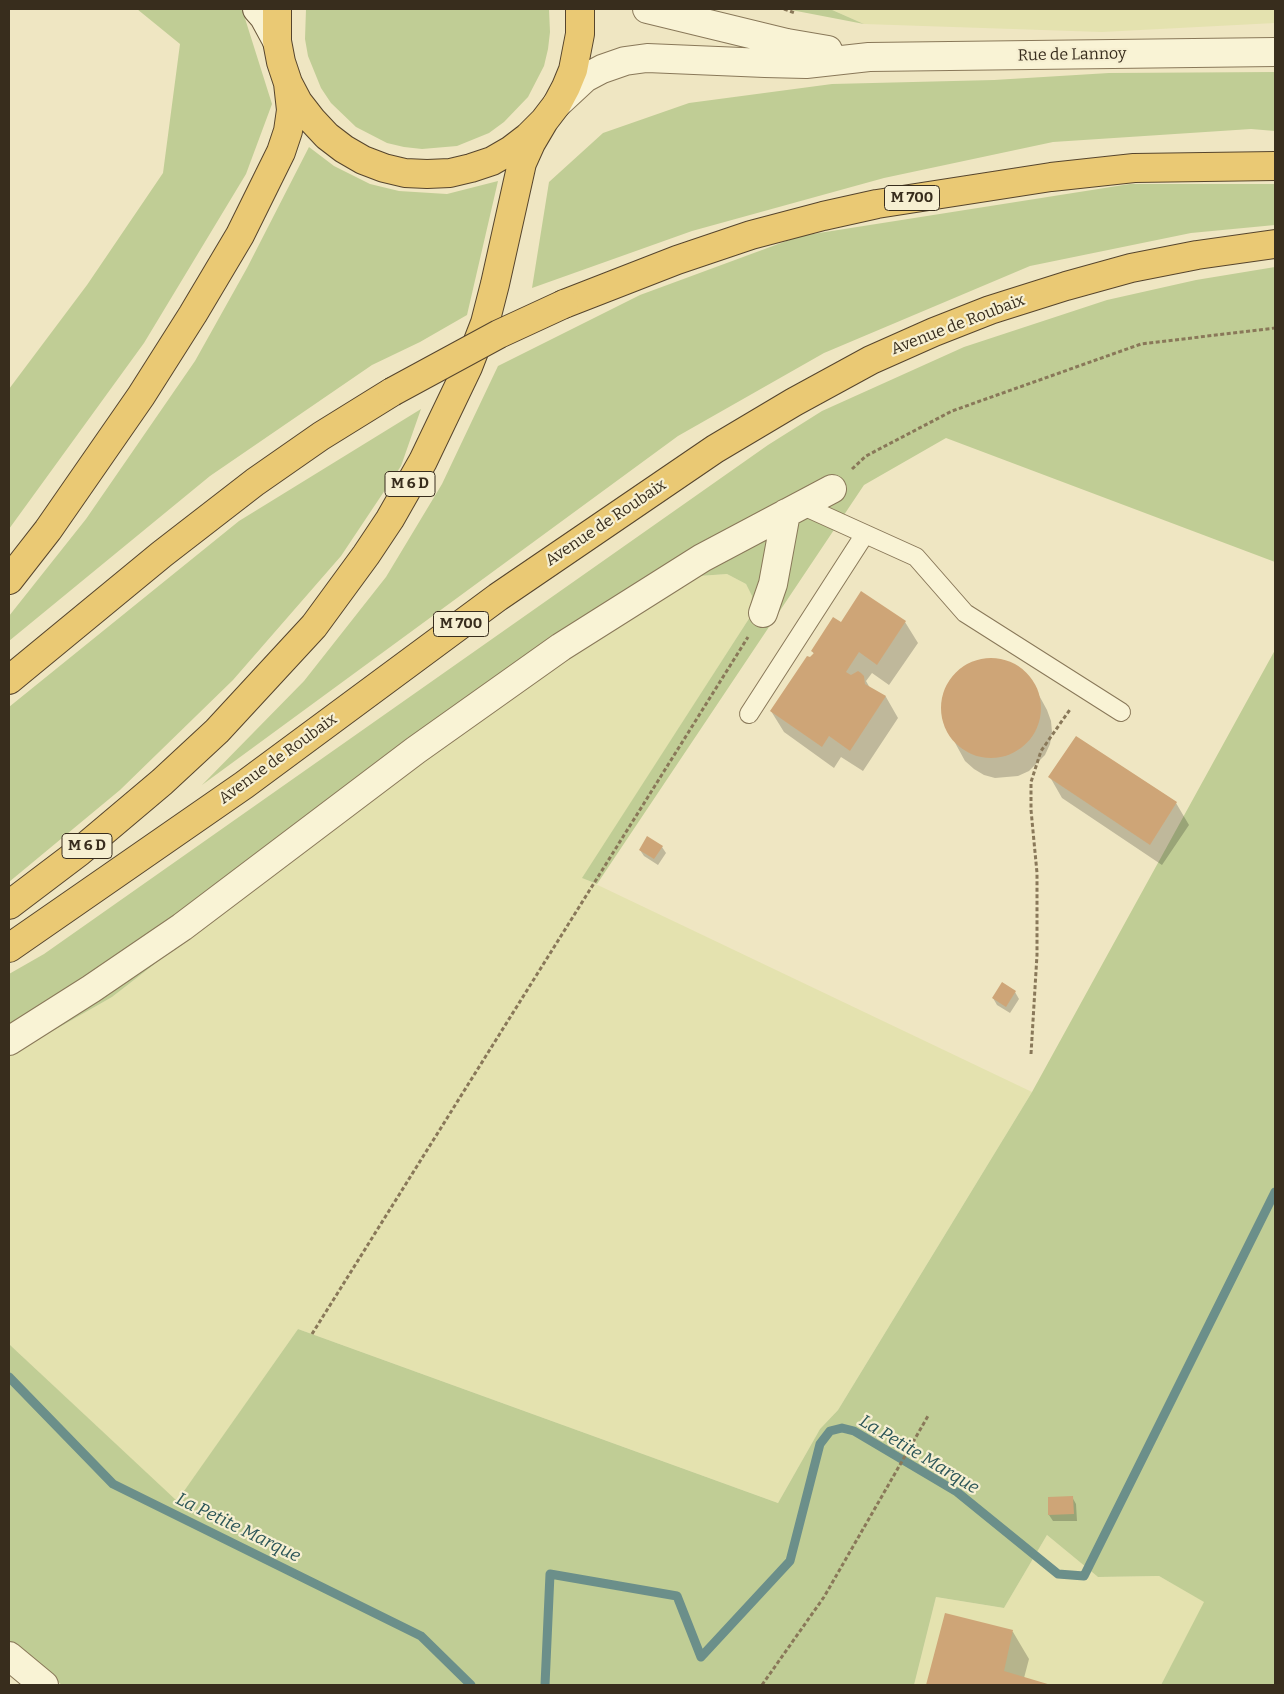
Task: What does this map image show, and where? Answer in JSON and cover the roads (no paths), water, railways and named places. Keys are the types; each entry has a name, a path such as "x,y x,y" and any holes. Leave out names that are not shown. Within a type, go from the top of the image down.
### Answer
{"highway":[{"path":"276,9 277,41 281,62 288,83 298,102 312,120 327,136 363,160 405,173 427,174 450,173 471,168 511,150 528,137 550,113 566,87 578,52 580,9"},
{"path":"9,580 48,530 141,396 231,250 282,152 290,121 288,83"},
{"name":"M 6 D","path":"9,905 79,852 162,782 217,731 314,626 390,520 423,461 468,367 485,323 496,284 522,163 530,143 550,113"},
{"name":"M 700","path":"9,680 162,554 255,482 321,436 392,392 499,334 564,304 677,260 751,235 877,204 1050,177 1134,168 1275,166"},
{"name":"Avenue de Roubaix","path":"9,948 244,785 506,592 714,448 794,402 871,360 934,332 998,308 1131,268 1197,255 1275,244"}],"street":[{"path":"258,9 277,41"},
{"name":"Rue de Lannoy","path":"647,9 787,44 869,57"},
{"name":"Rue de Lannoy","path":"550,113 585,78 613,65 647,58 765,64 806,64 869,57 1275,52"},
{"path":"9,1041 91,989 182,926 416,750 560,647 702,558 832,488"},
{"path":"763,614 794,509"},
{"path":"9,1656 44,1685"}],"lane":[{"path":"794,509 865,534 916,557 965,613 1121,712"},
{"path":"749,714 865,534"}],"waterway":[{"name":"La Petite Marque","path":"545,1685 550,1574 677,1596 701,1657 790,1561 820,1444 830,1431 842,1428 854,1431 957,1492 1058,1574 1084,1576 1275,1192"},
{"name":"La Petite Marque","path":"9,1377 113,1484 421,1636 471,1685"}]}
